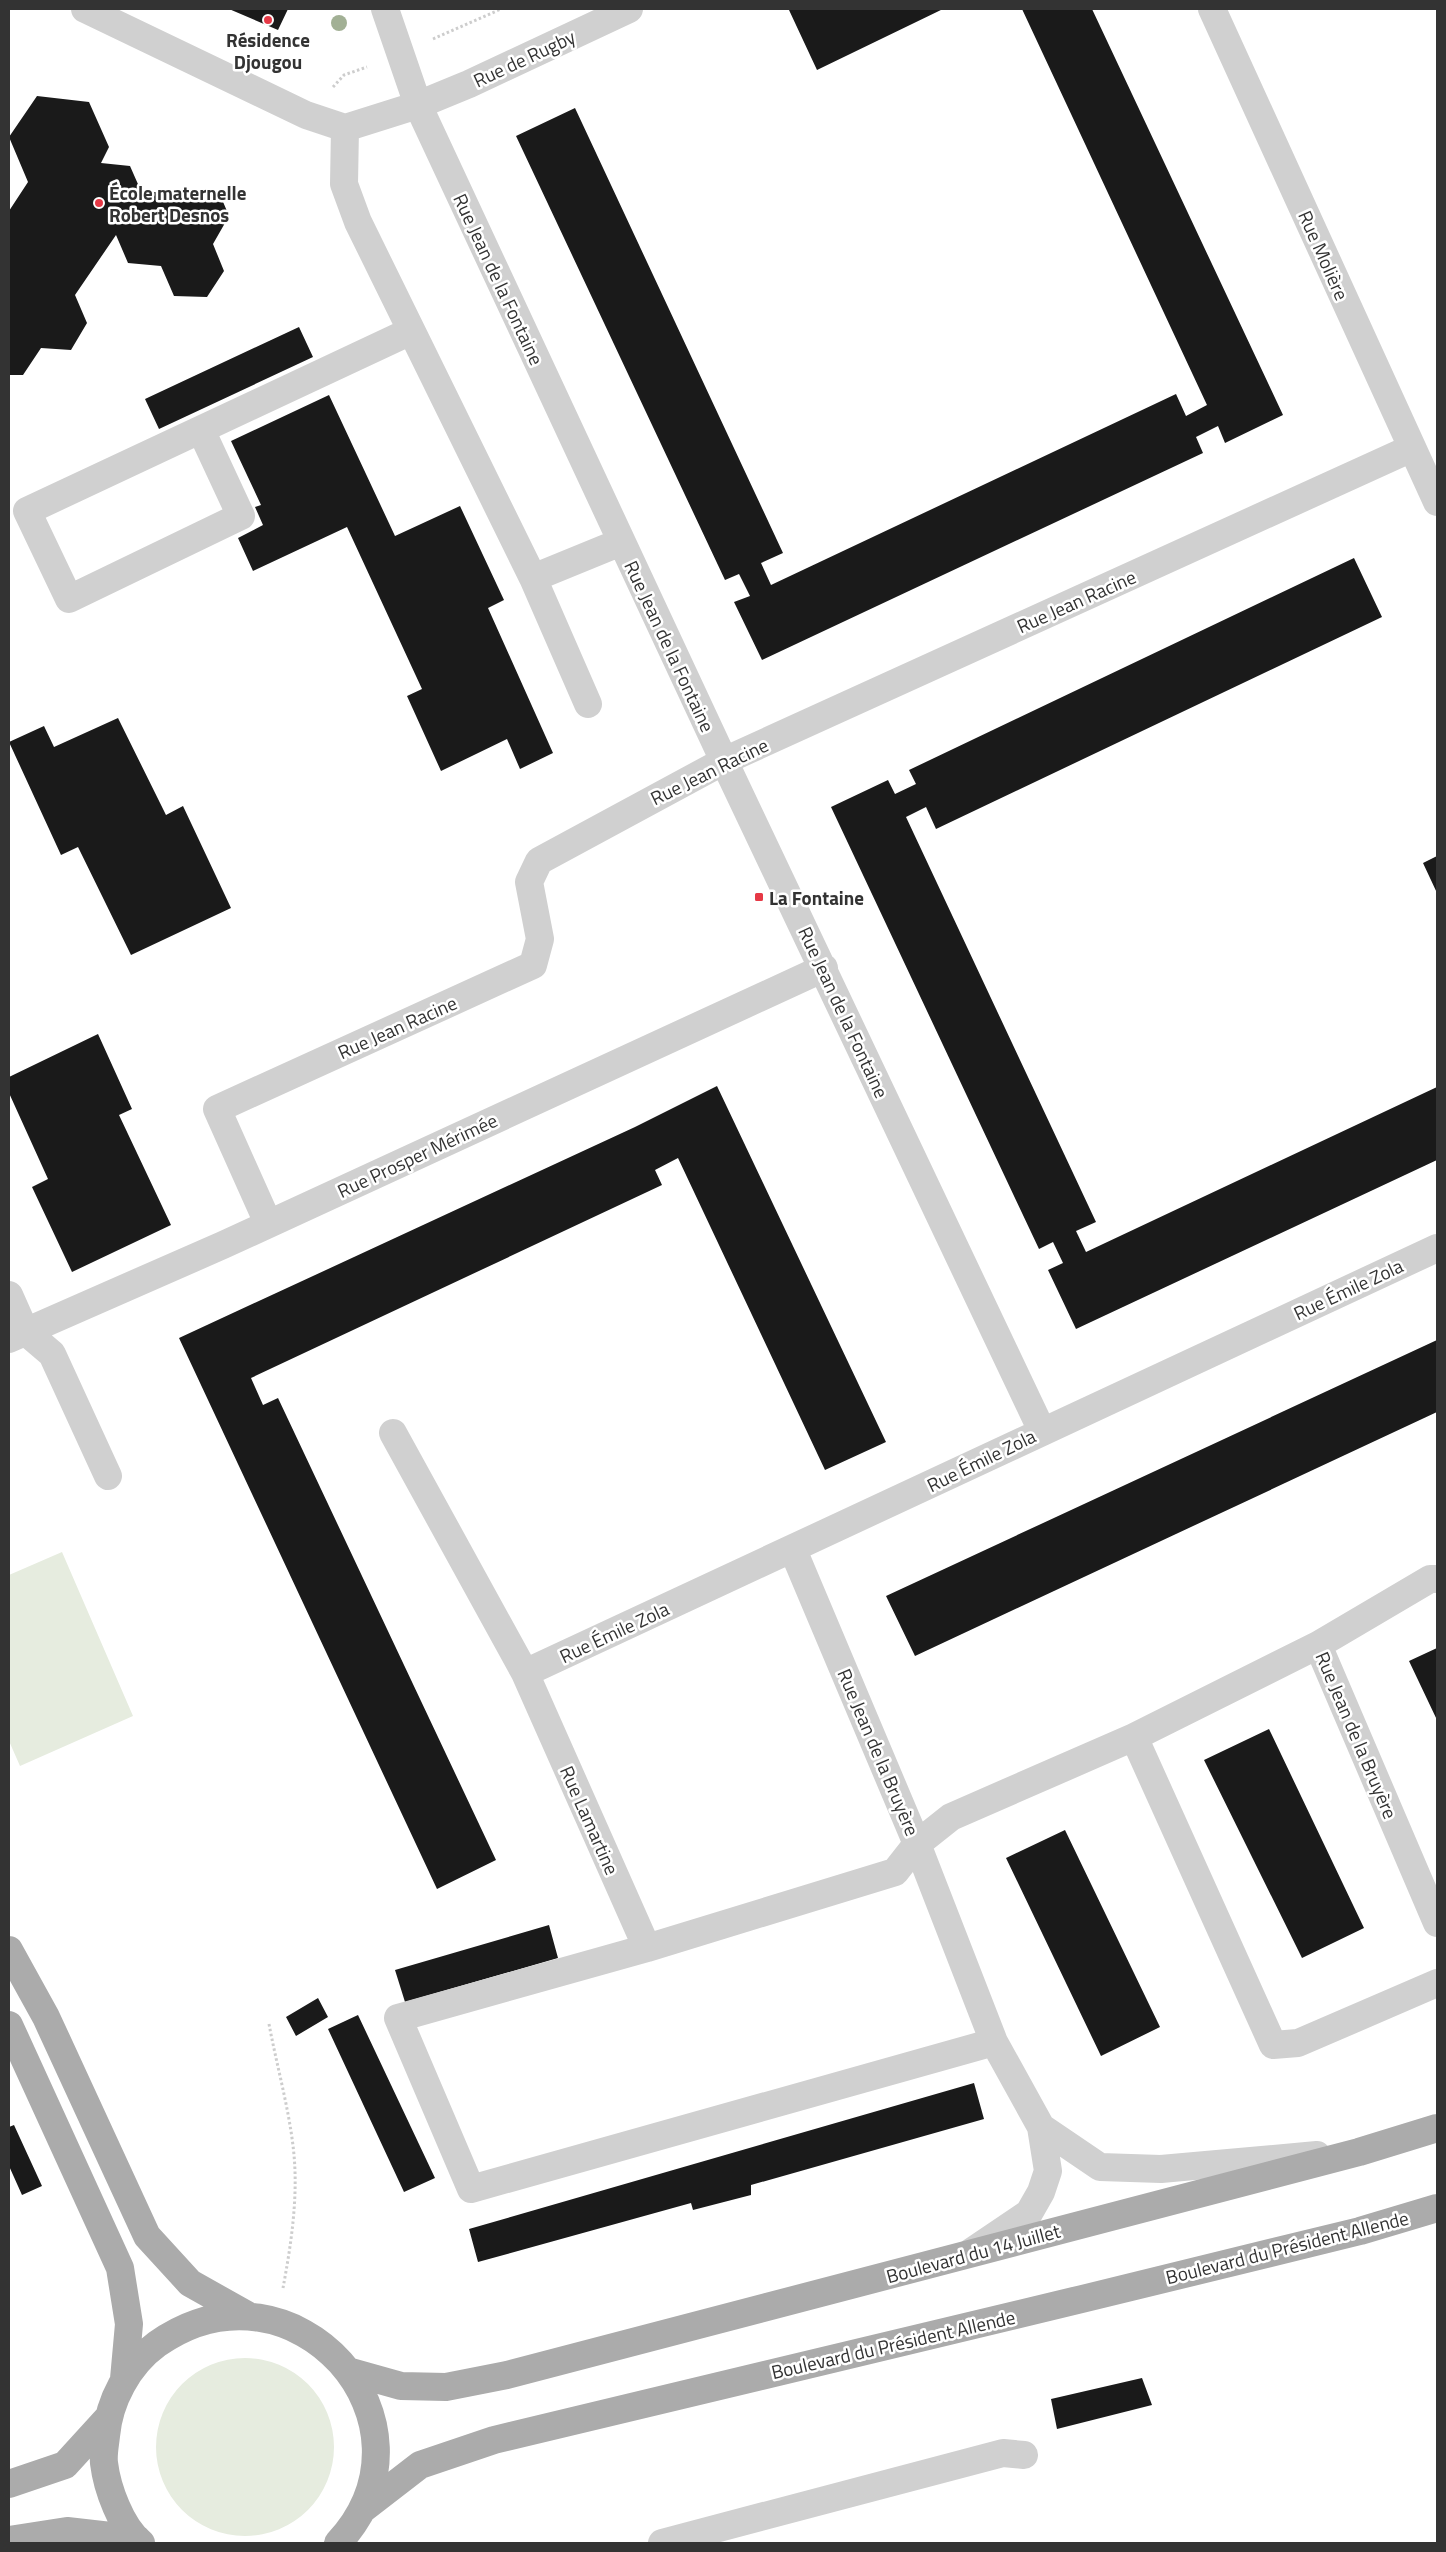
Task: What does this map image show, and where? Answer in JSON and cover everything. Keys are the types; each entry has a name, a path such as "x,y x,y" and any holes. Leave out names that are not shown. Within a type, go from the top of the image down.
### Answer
{"main road":[{"path":"9,1950 46,2017 147,2236 190,2282 247,2315"},
{"path":"9,2025 120,2268 129,2324 124,2379"},
{"name":"Boulevard du 14 Juillet","path":"351,2372 400,2386 446,2387 507,2375 1359,2152 1437,2128"},
{"name":"Boulevard du Président Allende","path":"362,2509 420,2465 494,2440 1235,2262 1360,2231 1437,2208"},
{"path":"139,2541 114,2503 104,2462 107,2419 124,2379 147,2351 177,2330 211,2318 247,2315 276,2320 318,2340 351,2372 367,2404 375,2439 374,2474 362,2509 349,2531 338,2543"},
{"path":"9,2484 65,2465 107,2419"},
{"path":"9,2540 67,2531 139,2541"}],"street":[{"path":"85,9 306,115 345,128 344,184 358,222 533,578 588,704"},
{"name":"Rue Jean de la Fontaine","path":"385,9 418,105 724,761 824,968 1042,1431"},
{"name":"Rue de Rugby","path":"345,128 418,105 469,84 629,9"},
{"name":"Rue Molière","path":"1212,9 1437,502"},
{"path":"200,430 241,516 69,598 26,511 200,430 411,332"},
{"name":"Rue Jean Racine","path":"268,1224 217,1109 533,965 540,939 529,882 539,861 724,761 1412,448"},
{"path":"533,578 621,542"},
{"name":"Rue Prosper Mérimée","path":"17,1335 268,1224 824,968"},
{"name":"Rue Émile Zola","path":"525,1673 793,1550 1042,1431 1437,1248"},
{"path":"9,1295 17,1335 52,1354 108,1476"},
{"name":"Rue Lamartine","path":"393,1433 525,1673 647,1948"},
{"name":"Rue Jean de la Bruyère","path":"793,1550 917,1844 951,1817 1134,1737 1318,1645 1430,1579 1437,1579"},
{"name":"Rue Jean de la Bruyère","path":"1318,1645 1437,1924"},
{"path":"1134,1737 1273,2045 1298,2043 1437,1983"},
{"path":"917,1844 896,1872 647,1948 398,2018 471,2189 994,2042"},
{"path":"917,1844 994,2042 1042,2127 1048,2171 1041,2192 1029,2213 966,2256"},
{"path":"1042,2127 1100,2167 1160,2169 1359,2152"},
{"path":"662,2543 1003,2453 1024,2455"}],"path":[{"path":"269,2024 294,2155 294,2198 289,2254 276,2320"}],"shaded area":[{"path":"62,1552 133,1716 20,1766 9,1741 9,1575"},
{"path":"245,2358 279,2365 294,2373 308,2384 319,2398 327,2413 334,2447 327,2481 319,2496 308,2510 294,2521 279,2529 245,2536 211,2529 196,2521 182,2510 171,2496 163,2481 156,2447 163,2413 171,2398 182,2384 196,2373 211,2365"}],"building":[{"name":"Résidence Djougou","path":"229,9 288,9 278,30"},
{"path":"943,9 817,70 789,10"},
{"path":"1022,9 1092,9 1283,415 1225,443 1218,426 1196,437 1203,453 762,660 734,602 750,596 739,574 725,580 516,136 575,108 783,553 761,563 771,585 1176,394 1186,416 1207,405"},
{"path":"37,96 89,102 109,147 101,163 130,166 141,191 221,197 229,216 213,244 224,271 207,297 174,296 161,266 128,263 116,235 75,295 87,323 71,350 41,348 23,375 9,375 9,211 28,182 9,137"},
{"path":"299,327 313,357 159,429 145,399"},
{"path":"329,395 395,536 460,506 504,600 488,608 553,753 520,769 507,739 441,771 407,696 422,689 347,527 253,571 238,538 263,525 255,507 261,505 231,441"},
{"path":"1354,558 1382,617 936,829 926,807 906,817 1096,1222 1076,1231 1086,1252 1437,1087 1437,1160 1076,1329 1048,1270 1063,1263 1053,1242 1039,1249 831,807 888,780 895,794 916,784 909,770"},
{"path":"118,718 166,815 183,806 231,908 131,955 78,847 61,855 9,742 44,726 54,747"},
{"path":"1437,856 1437,893 1423,863"},
{"path":"98,1034 132,1109 119,1115 171,1225 72,1272 32,1187 48,1179 9,1093 9,1077"},
{"path":"717,1086 886,1442 825,1470 678,1158 655,1170 662,1185 251,1378 263,1405 278,1398 496,1860 437,1889 179,1338 635,1127"},
{"path":"1437,1340 1437,1412 915,1656 886,1596"},
{"path":"1437,1648 1437,1720 1409,1661"},
{"path":"1269,1729 1364,1928 1302,1958 1204,1760"},
{"path":"1065,1830 1160,2027 1101,2056 1006,1858"},
{"path":"549,1925 558,1958 405,2002 395,1970"},
{"path":"318,1998 328,2017 296,2036 286,2017"},
{"path":"358,2015 435,2178 404,2192 328,2029"},
{"path":"974,2083 984,2119 751,2185 751,2195 693,2210 691,2203 478,2262 469,2229"},
{"path":"14,2125 42,2186 22,2195 9,2166 9,2127"},
{"path":"1142,2378 1152,2405 1057,2429 1051,2399"}],"place":[{"name":"Résidence Djougou","path":"268,20"},
{"name":"École maternelle Robert Desnos","path":"99,203"},
{"name":"La Fontaine","path":"759,897"}]}
